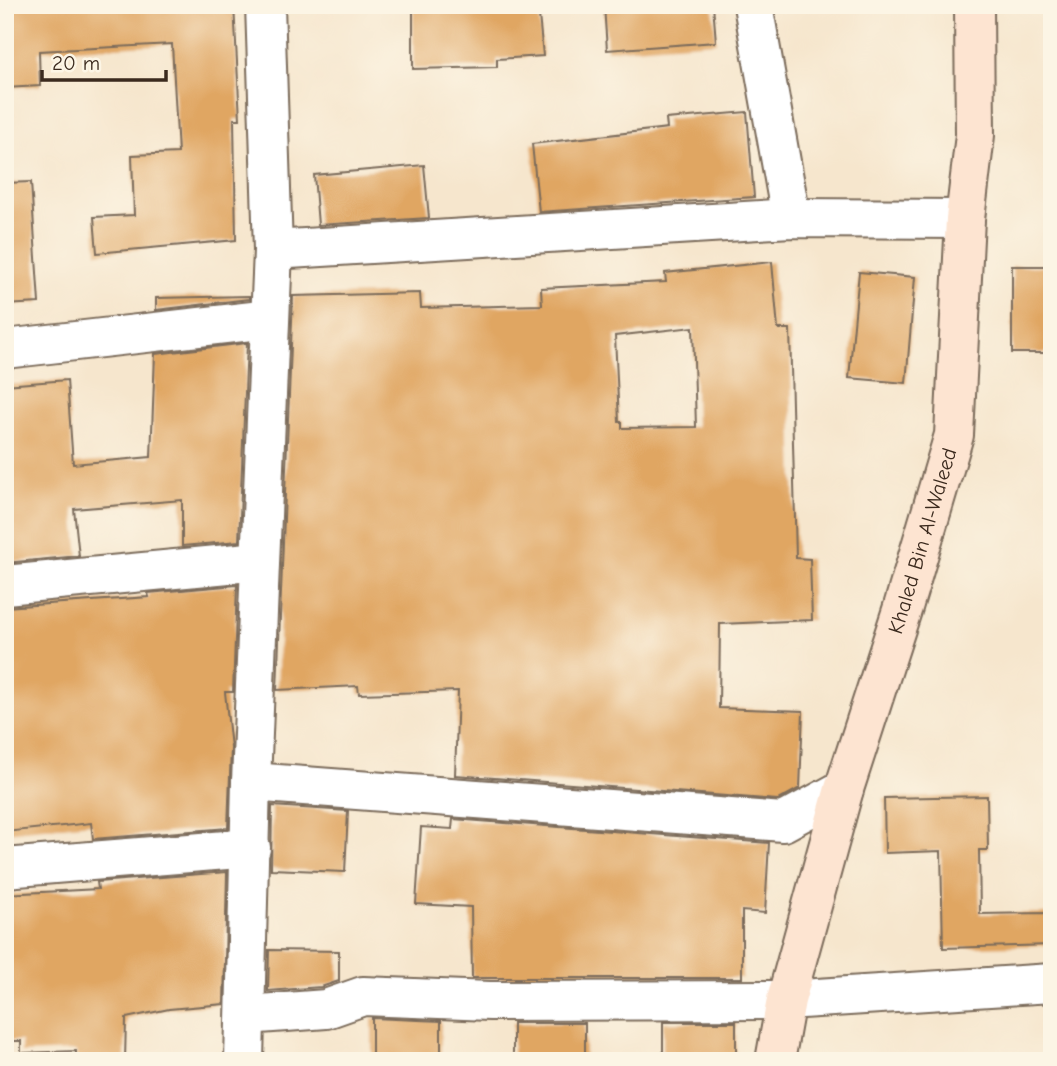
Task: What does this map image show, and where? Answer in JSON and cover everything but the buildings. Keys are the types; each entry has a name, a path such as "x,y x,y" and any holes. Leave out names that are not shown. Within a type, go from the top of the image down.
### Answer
{"street":[{"path":"244,1061 251,782 273,250 265,5"},
{"path":"753,5 791,218"},
{"name":"Khaled Bin Al-Waleed","path":"775,1061 786,1000 844,789 904,607 954,435 965,219 975,135 974,5"},
{"path":"273,250 791,218 965,219"},
{"path":"5,349 269,319"},
{"path":"5,585 260,561"},
{"path":"251,782 783,822 844,789"},
{"path":"5,868 251,848"},
{"path":"246,1014 326,1009 363,996 490,1001 786,1000 1052,983"}]}
